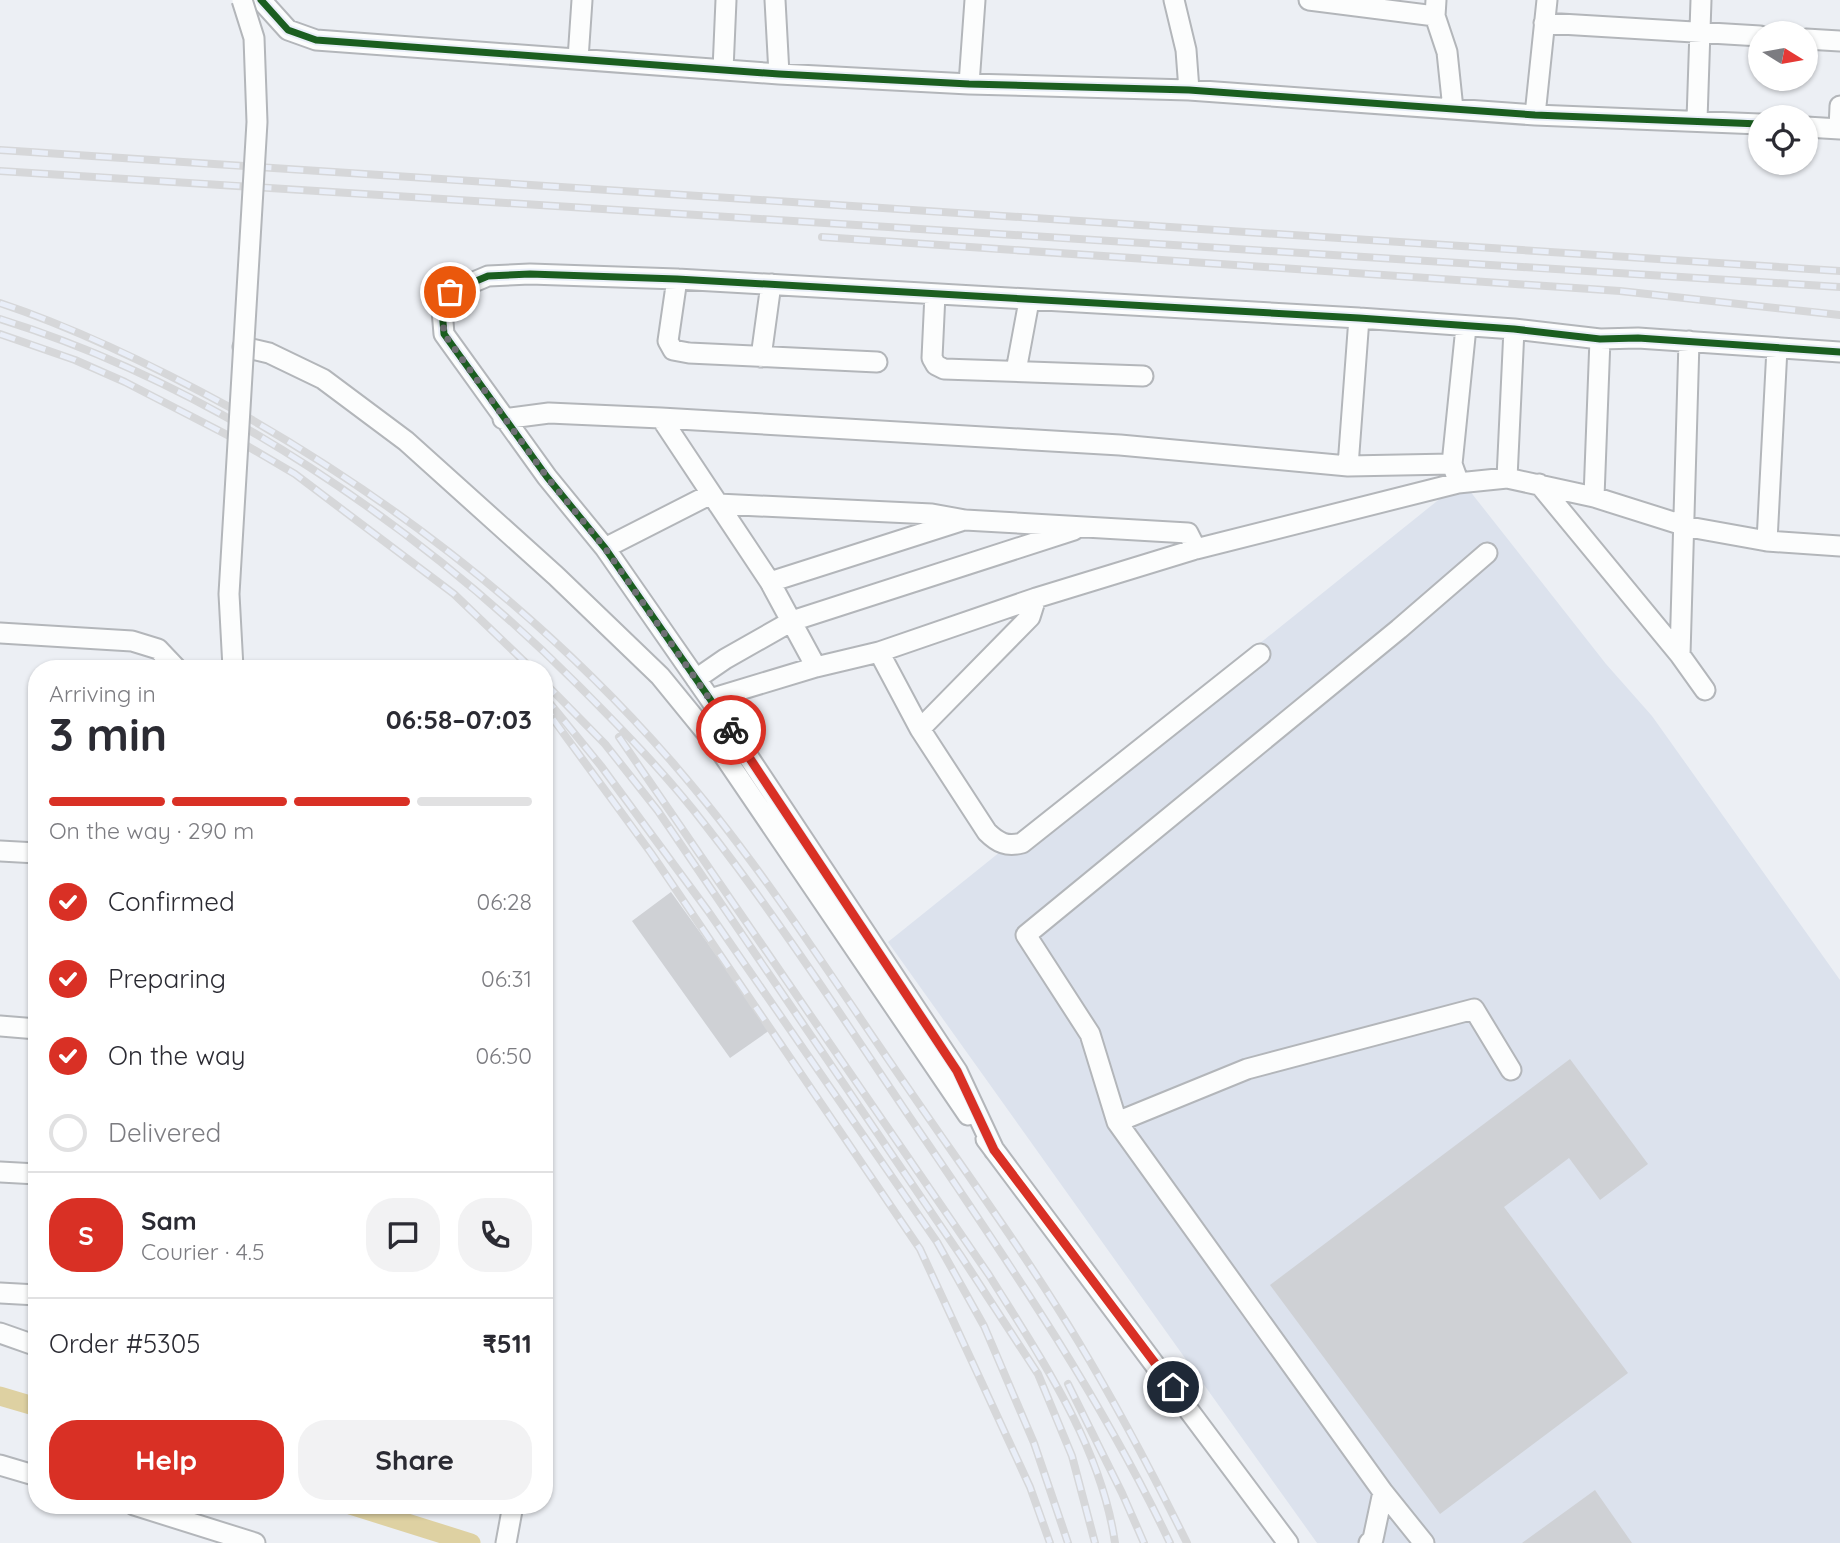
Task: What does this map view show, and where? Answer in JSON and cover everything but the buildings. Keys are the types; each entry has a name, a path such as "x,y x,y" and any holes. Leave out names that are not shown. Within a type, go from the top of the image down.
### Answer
{"street":[{"path":"233,660 229,594 257,122 254,38 242,0"},
{"path":"261,0 288,30 316,40 779,74 968,84 1189,90 1535,115 1748,123"},
{"path":"578,59 582,0"},
{"path":"723,70 726,0"},
{"path":"775,0 779,74"},
{"path":"968,84 975,0"},
{"path":"1174,0 1186,50 1189,90"},
{"path":"1309,0 1435,8 1447,52 1453,109"},
{"path":"1535,115 1547,0"},
{"path":"1697,120 1701,0"},
{"path":"1544,23 1748,35"},
{"path":"1818,40 1840,41"},
{"path":"1818,128 1840,129 1840,106"},
{"path":"994,1150 957,1071 710,699 605,548 503,419 444,334 442,310 450,292 488,276 530,274 677,279 1359,318 1514,329 1601,339 1689,341 1840,352"},
{"path":"677,279 668,341 673,350 877,362"},
{"path":"761,357 771,285"},
{"path":"935,295 932,358 936,365 944,369 1143,376"},
{"path":"1016,371 1029,301"},
{"path":"1348,466 1359,318"},
{"path":"1455,473 1466,327"},
{"path":"1507,478 1514,329"},
{"path":"1594,497 1601,339"},
{"path":"1680,655 1689,341"},
{"path":"243,347 269,353 323,379 407,441 556,576 660,676 718,747 958,1103 1288,1543"},
{"path":"1766,541 1777,348"},
{"path":"503,419 549,413 1120,444 1348,466 1455,473 1539,484 1594,497 1689,527 1766,541 1840,546"},
{"path":"661,418 770,582 816,667"},
{"path":"710,699 816,667 879,652 1036,598 1455,473"},
{"path":"1539,484 1680,655 1705,690"},
{"path":"605,548 714,499 932,514 965,520 1188,533 1196,549"},
{"path":"770,582 965,520"},
{"path":"696,679 725,659 792,621 1085,526"},
{"path":"1424,1543 1383,1492 1117,1122 1090,1034 1026,935 1389,638 1487,553"},
{"path":"920,729 1030,617 1036,598"},
{"path":"0,633 132,641 158,649 168,660"},
{"path":"879,652 920,729 988,832 1002,844 1013,845 1022,843 1260,654"},
{"path":"0,851 28,853"},
{"path":"1117,1122 1247,1069 1474,1009 1511,1070"},
{"path":"0,1026 28,1028"},
{"path":"0,1172 28,1174"},
{"path":"0,1293 28,1295"},
{"path":"0,1333 28,1343"},
{"path":"0,1465 28,1473"},
{"path":"1369,1543 1373,1539 1383,1492"},
{"path":"163,1514 255,1543"},
{"path":"506,1543 511,1514"}],"shaded area":[{"path":"1462,481 1606,664 1652,716 1840,980 1840,1543 1317,1543 888,942"}],"waterway":[{"path":"0,1396 28,1404"},
{"path":"379,1514 471,1543"}],"railway":[{"path":"0,150 1840,271"},
{"path":"0,171 1840,287"},
{"path":"822,237 1620,291 1840,315"},
{"path":"0,303 90,338 176,379 233,409 354,483 411,524 522,612 624,710 672,762 766,881 1017,1246 1107,1390 1187,1543"},
{"path":"0,319 80,347 158,382 235,422 310,467 451,570 552,660"},
{"path":"0,334 75,360 125,382 237,440 295,474 454,594 523,660"},
{"path":"553,661 660,771 760,898 1049,1326 1113,1433 1170,1543"},
{"path":"553,691 605,744 658,811 961,1256 1038,1374 1072,1456 1095,1543"},
{"path":"553,707 601,766 708,911 937,1242 984,1326 1034,1443 1068,1543"},
{"path":"553,719 651,853 920,1249 1030,1487 1050,1543"},
{"path":"619,737 989,1275 1048,1370 1097,1471 1115,1543"},
{"path":"1068,1384 1144,1543"}],"cycle path":[{"path":"261,0 288,30 316,40 779,74 969,84 1189,90 1535,115 1748,124"},
{"path":"994,1150 957,1071 710,699 605,548 547,477 444,334 442,310 450,292 488,276 530,274 677,279 1359,318 1514,329 1600,339 1638,338 1840,352"}],"way so far":[{"path":"450,292 442,310 444,334 503,419 605,548 731,730"}],"route":[{"path":"731,730 957,1071 994,1150 1173,1387"}]}
